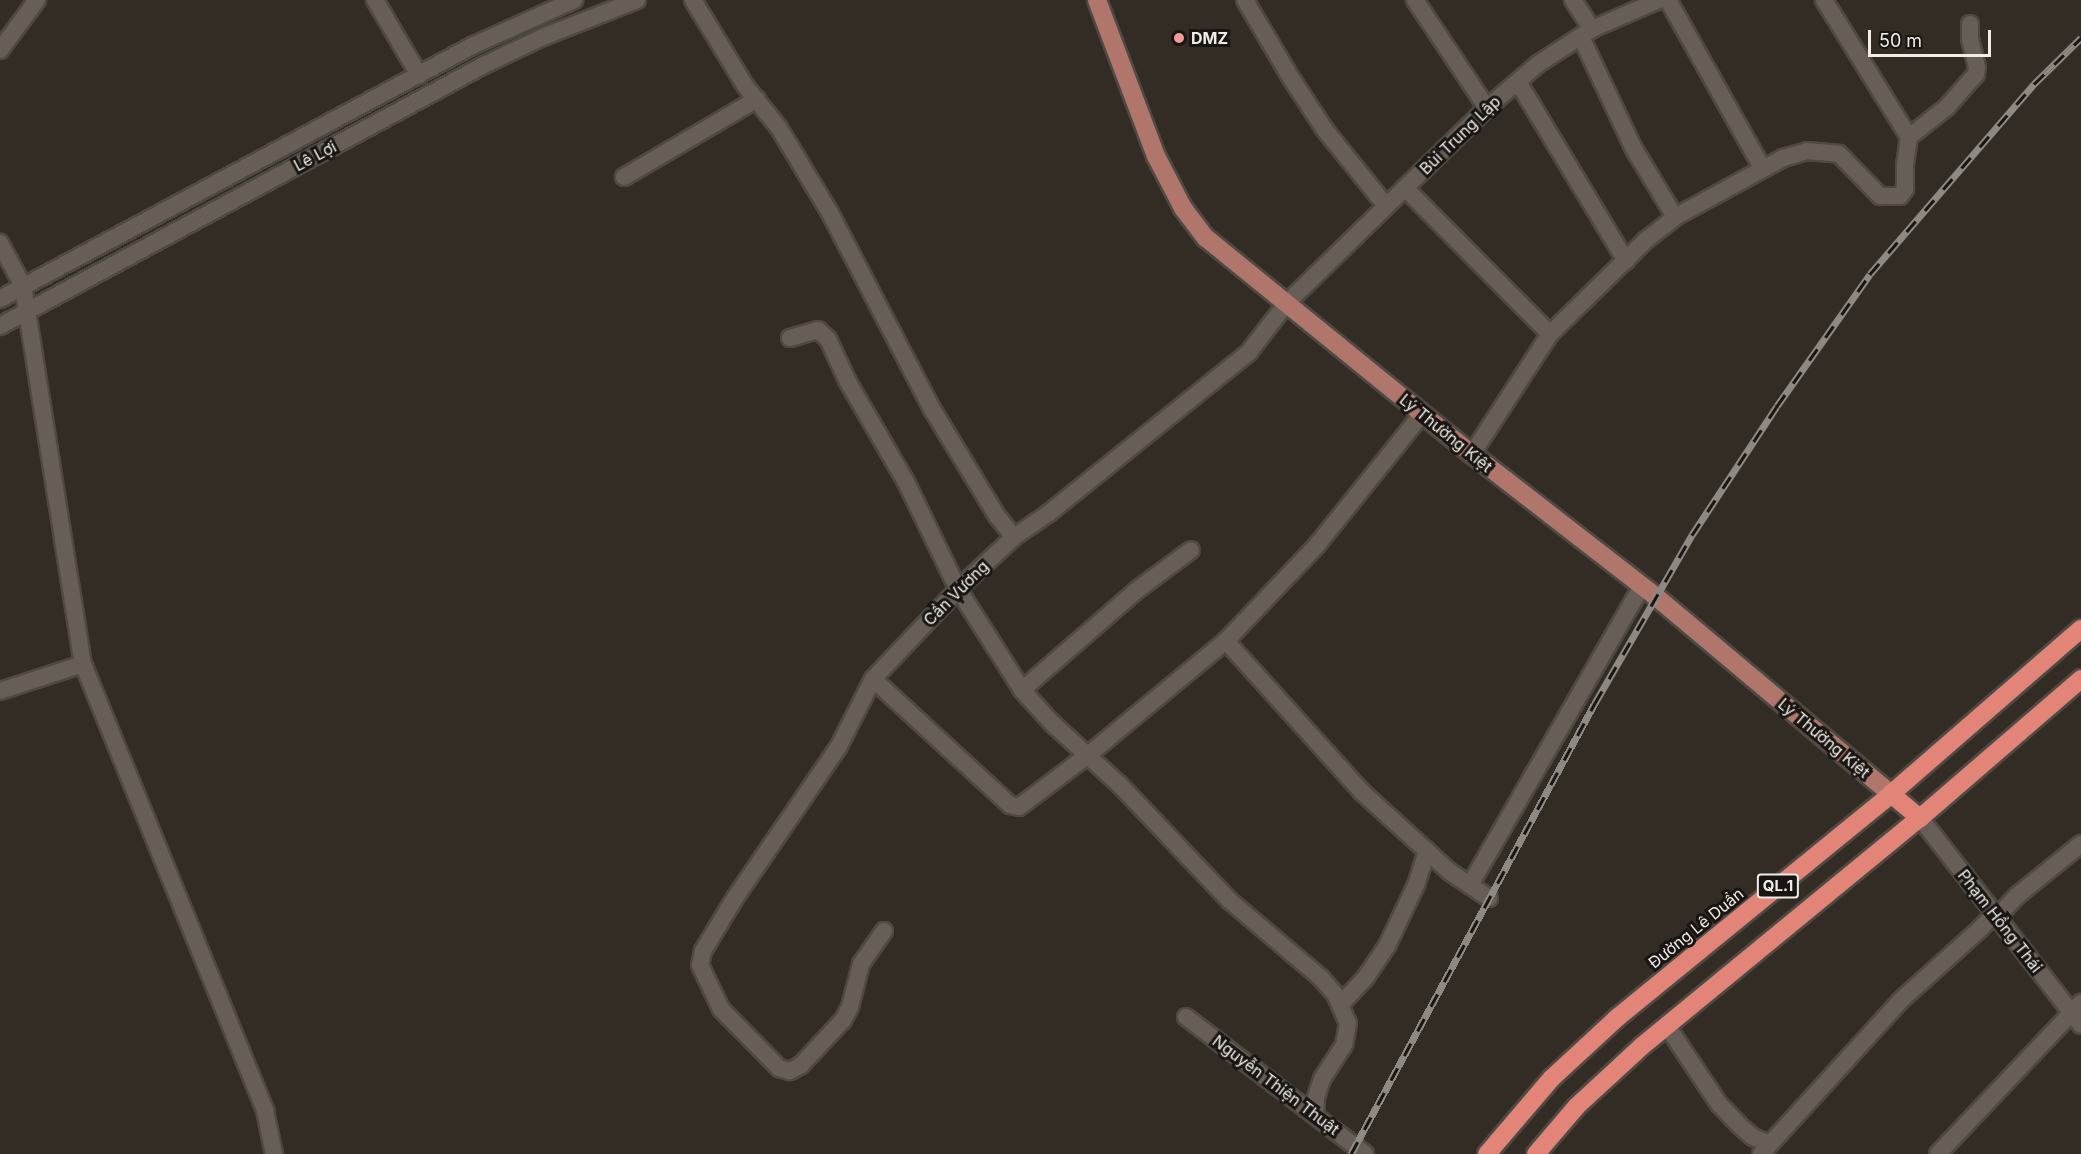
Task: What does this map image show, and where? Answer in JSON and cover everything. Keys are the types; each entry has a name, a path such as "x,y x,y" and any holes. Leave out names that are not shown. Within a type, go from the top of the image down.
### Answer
{"highway":[{"name":"Đường Lê Duẩn","path":"1487,1154 1552,1078 1618,1017 1891,794 2081,629"},
{"name":"QL.1","path":"1536,1154 1577,1106 1667,1026 1920,818 2081,679"},
{"path":"1891,794 1920,818"}],"main road":[{"name":"Lý Thường Kiệt","path":"1097,0 1156,156 1183,208 1206,238 1472,454 1642,586 1891,794"}],"street":[{"path":"0,50 37,0"},
{"path":"375,0 419,75"},
{"name":"Lê Lợi","path":"0,299 419,75 532,17 574,0"},
{"name":"Lê Lợi","path":"0,326 484,65 543,37 637,0"},
{"path":"693,0 746,87 758,99 779,129 830,213 932,409 997,516 1014,537"},
{"path":"1245,0 1325,130 1386,206"},
{"path":"1415,0 1487,108"},
{"path":"1573,0 1634,149 1675,217"},
{"name":"Bùi Trung Lập","path":"1286,304 1487,108 1538,64 1587,33 1659,0"},
{"path":"1668,0 1763,169"},
{"path":"1472,454 1550,334 1646,240 1675,217 1791,154 1807,151 1834,153 1845,159 1880,196 1894,197 1905,189 1905,165 1909,137 1824,0"},
{"path":"532,17 543,37"},
{"path":"1909,137 1947,106 1976,74 1977,67 1970,39 1970,24"},
{"path":"1518,82 1626,261"},
{"path":"624,177 758,99"},
{"path":"339,117 350,137"},
{"path":"1405,188 1550,334"},
{"path":"173,206 184,226"},
{"path":"0,243 22,286 83,664 265,1111 274,1154"},
{"name":"Cần Vương","path":"884,931 861,964 850,1007 843,1020 801,1065 790,1071 779,1068 721,1009 702,971 703,951 735,898 839,746 873,679 958,589 1014,537 1049,513 1249,352 1286,304"},
{"path":"790,338 818,330 828,339 848,382 906,482 958,589 1022,690 1052,723 1088,755 1229,900 1321,978 1340,1005 1348,1023 1344,1045 1322,1079 1315,1115"},
{"path":"873,679 1013,808 1019,807 1088,755 1226,641 1317,545 1422,414"},
{"path":"1022,690 1137,590 1191,550"},
{"path":"1470,885 1642,586"},
{"path":"1226,641 1362,792 1427,851 1489,898"},
{"path":"0,689 83,664"},
{"name":"Phạm Hồng Thái","path":"1920,818 2078,1014"},
{"path":"1667,1026 1719,1104 1765,1149 1900,1001 1995,913 2000,914 2019,895 2081,844"},
{"path":"1340,1005 1366,977 1387,946 1412,895 1427,851"},
{"path":"1938,1154 2078,1014"},
{"name":"Nguyễn Thiện Thuật","path":"1186,1017 1365,1154"}],"railway":[{"path":"1351,1154 1595,703 1692,535 1777,406 1870,274 2034,84 2081,38"}],"place":[{"name":"DMZ","path":"1179,38"}]}
